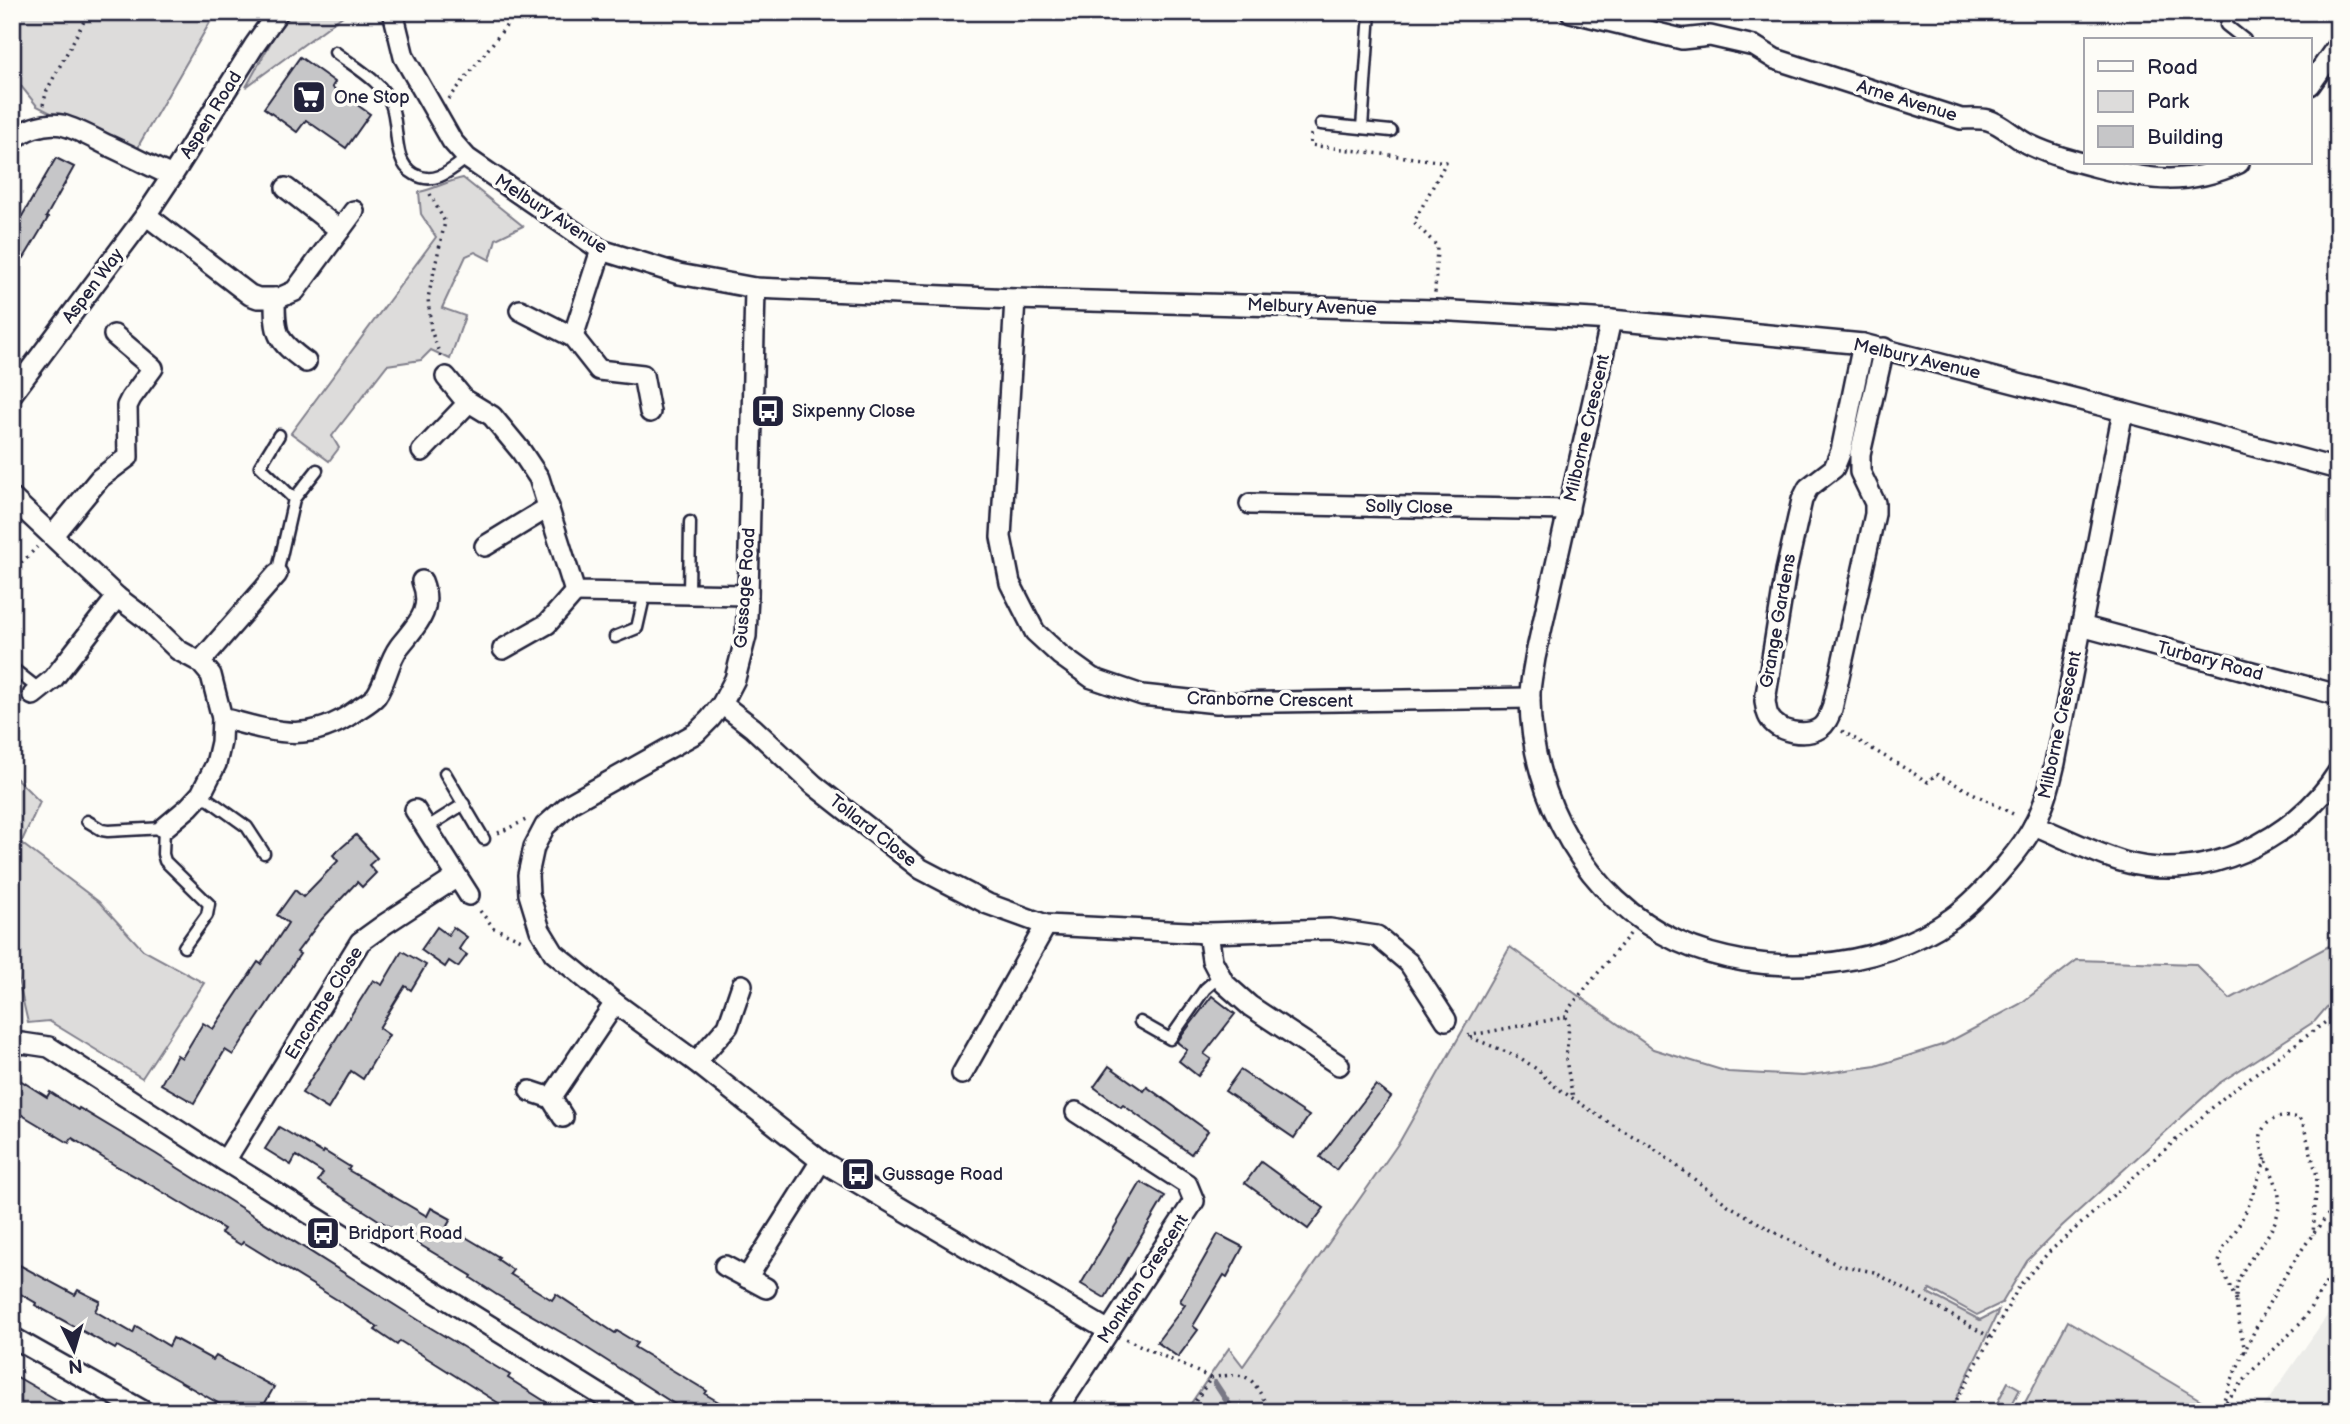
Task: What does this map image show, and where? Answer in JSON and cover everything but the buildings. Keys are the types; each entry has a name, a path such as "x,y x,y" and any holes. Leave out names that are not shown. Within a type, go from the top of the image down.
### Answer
{"street":[{"name":"Aspen Road","path":"37,128 49,124 61,125 172,176 261,34 278,12"},
{"name":"Melbury Avenue","path":"393,12 404,57 452,141 467,158 601,250 679,274 755,288 1015,299 1435,310 1611,320 1863,344 2338,469"},
{"name":"Arne Avenue","path":"1571,12 1682,38 1710,36 1754,47 1775,60 1961,119 1990,120 2028,145 2084,163"},
{"path":"2312,81 2332,67 2338,45"},
{"path":"12,143 15,138 37,128"},
{"name":"Arne Avenue","path":"2089,164 2141,178 2169,180 2194,178 2237,164"},
{"name":"Aspen Way","path":"12,394 146,215 172,176"},
{"path":"286,188 340,230"},
{"path":"146,215 250,295 275,298 295,290 354,211"},
{"path":"573,337 601,250"},
{"name":"Gussage Road","path":"755,288 746,636 735,679 722,704 696,733 572,803 545,826 530,860 529,884 540,930 554,953 821,1161 1109,1331"},
{"path":"275,298 275,328 286,347 306,362"},
{"name":"Cranborne Crescent","path":"1015,299 1001,537 1010,583 1035,632 1060,656 1093,678 1142,695 1217,703 1530,698"},
{"path":"520,310 573,337 599,369 643,375 650,412"},
{"name":"Milborne Crescent","path":"1611,320 1535,658 1530,698 1533,742 1544,787 1563,830 1583,862 1608,892 1641,920 1678,941 1718,955 1760,964 1804,966 1840,962 1875,954 1914,939 1951,919 1988,886 2019,849 2045,800 2055,763 2123,411"},
{"path":"51,533 100,478 128,457 127,406 153,368 114,335"},
{"path":"1834,468 1842,451 1863,344"},
{"path":"1826,722 1835,696 1875,514 1875,503 1860,472 1860,454 1884,348"},
{"path":"446,377 468,402 492,416 539,478 575,592"},
{"path":"422,451 468,402"},
{"name":"Grange Gardens","path":"1826,722 1819,729 1810,732 1800,733 1782,728 1770,720 1767,714 1765,689 1802,500 1808,488 1834,468"},
{"path":"12,498 117,597 146,619 178,650 200,662 211,675 222,718 221,742 216,764 201,794 164,828"},
{"name":"Solly Close","path":"1250,504 1569,510"},
{"path":"485,546 549,507"},
{"path":"200,662 276,574"},
{"path":"222,718 277,733 313,732 342,720 376,696 393,656 420,619 427,603 422,582"},
{"path":"503,649 547,624 575,592 748,595"},
{"path":"36,692 53,679 117,597"},
{"name":"Turbary Road","path":"2081,626 2338,695"},
{"name":"Tollard Close","path":"722,704 753,728 814,785 921,869 988,904 1046,925 1208,933 1330,929 1377,936 1409,963 1446,1020"},
{"path":"2034,825 2124,862 2157,867 2191,866 2226,860 2290,826 2319,799 2338,772"},
{"path":"415,810 469,895"},
{"name":"Encombe Close","path":"225,1161 360,942 457,877"},
{"path":"962,1074 1046,925"},
{"path":"1208,933 1212,960 1224,983 1251,1006 1339,1065"},
{"path":"696,1062 728,1026 742,985"},
{"path":"551,1098 615,1003"},
{"path":"12,1046 22,1043 50,1047 225,1161 628,1412"},
{"path":"530,1091 551,1098 563,1117"},
{"name":"Monkton Crescent","path":"1056,1412 1194,1201 1187,1184 1076,1112"},
{"path":"747,1278 821,1161"},
{"path":"725,1266 766,1288"},
{"path":"12,1337 145,1412"}],"lane":[{"path":"1362,128 1370,12"},
{"path":"2231,12 2226,25 2242,38"},
{"path":"335,52 384,92 391,103 402,163 408,171 423,179 432,179 467,158"},
{"path":"1321,124 1391,131"},
{"path":"279,435 260,466 294,499"},
{"path":"1834,468 1860,472"},
{"path":"276,574 294,499 317,470"},
{"path":"689,594 690,522"},
{"path":"615,637 637,628 645,593"},
{"path":"12,668 36,692"},
{"path":"445,773 484,839"},
{"path":"201,794 247,827 264,853"},
{"path":"432,836 464,804"},
{"path":"88,821 108,831 164,828 165,861 209,904 207,915 184,947"},
{"path":"1140,1022 1170,1039 1205,989 1220,975"}],"path":[{"path":"37,128 47,90 89,12"},
{"path":"437,114 517,12"},
{"path":"1321,124 1311,124 1310,145 1446,162 1413,222 1437,246 1435,310"},
{"path":"423,179 444,222 428,299 431,330 446,377"},
{"path":"12,573 51,533"},
{"path":"1826,722 1928,782 1936,774 2034,825"},
{"path":"484,839 531,818"},
{"path":"469,895 494,928 554,953"},
{"path":"1573,1098 1566,1060 1569,1025 1566,1017 1570,1007 1641,920"},
{"path":"1950,1412 2020,1285 2049,1252 2231,1092 2338,1013"},
{"path":"1566,1017 1467,1036 1519,1057 1611,1124 1651,1146 1728,1205 1776,1233 1838,1265 1874,1272 1990,1337"},
{"path":"2245,1352 2236,1293 2238,1282 2273,1227 2279,1211 2280,1194 2260,1144 2263,1130 2272,1119 2283,1116 2299,1118 2304,1127 2317,1176 2313,1235"},
{"path":"2238,1305 2219,1262 2223,1249 2248,1207 2266,1158"},
{"path":"2222,1405 2245,1352 2281,1283 2338,1203"},
{"path":"2217,1412 2254,1369 2301,1324 2328,1280 2338,1245"},
{"path":"1109,1331 1211,1378 1235,1373 1245,1375 1257,1386 1270,1412"},
{"path":"1188,1412 1211,1378"}],"shaded area":[{"path":"2338,1300 2338,1412 2260,1412"}],"green space":[{"path":"12,12 216,12 140,143 136,156 37,106 12,75"},
{"path":"293,12 348,12 246,87 276,33"},
{"path":"463,178 523,226 496,239 490,260 475,252 466,256 442,308 465,316 450,359 431,350 421,360 387,365 332,436 339,448 329,461 291,433 436,237 421,214 419,192"},
{"path":"12,774 40,802 21,843 99,902 143,950 204,983 142,1078 49,1021 28,1023 12,953"},
{"path":"2338,945 2338,994 2315,1021 2218,1084 2027,1261 2002,1303 1977,1315 1930,1289 1928,1293 1980,1320 1999,1310 1950,1412 1185,1412 1229,1348 1243,1366 1400,1141 1510,947 1653,1049 1728,1072 1803,1076 1876,1066 1945,1044 2020,1004 2077,960 2195,964 2230,999 2329,946"},
{"path":"2068,1321 2204,1402 2221,1412 2020,1412"},
{"path":"2008,1382 2020,1389 2008,1412 1980,1412 1983,1407 1993,1411"}],"waterway":[{"path":"1215,1383 1234,1412"}],"place":[{"name":"One Stop","path":"309,97"},
{"name":"Sixpenny Close","path":"768,411"},
{"name":"Gussage Road","path":"858,1174"},
{"name":"Bridport Road","path":"323,1233"}]}
